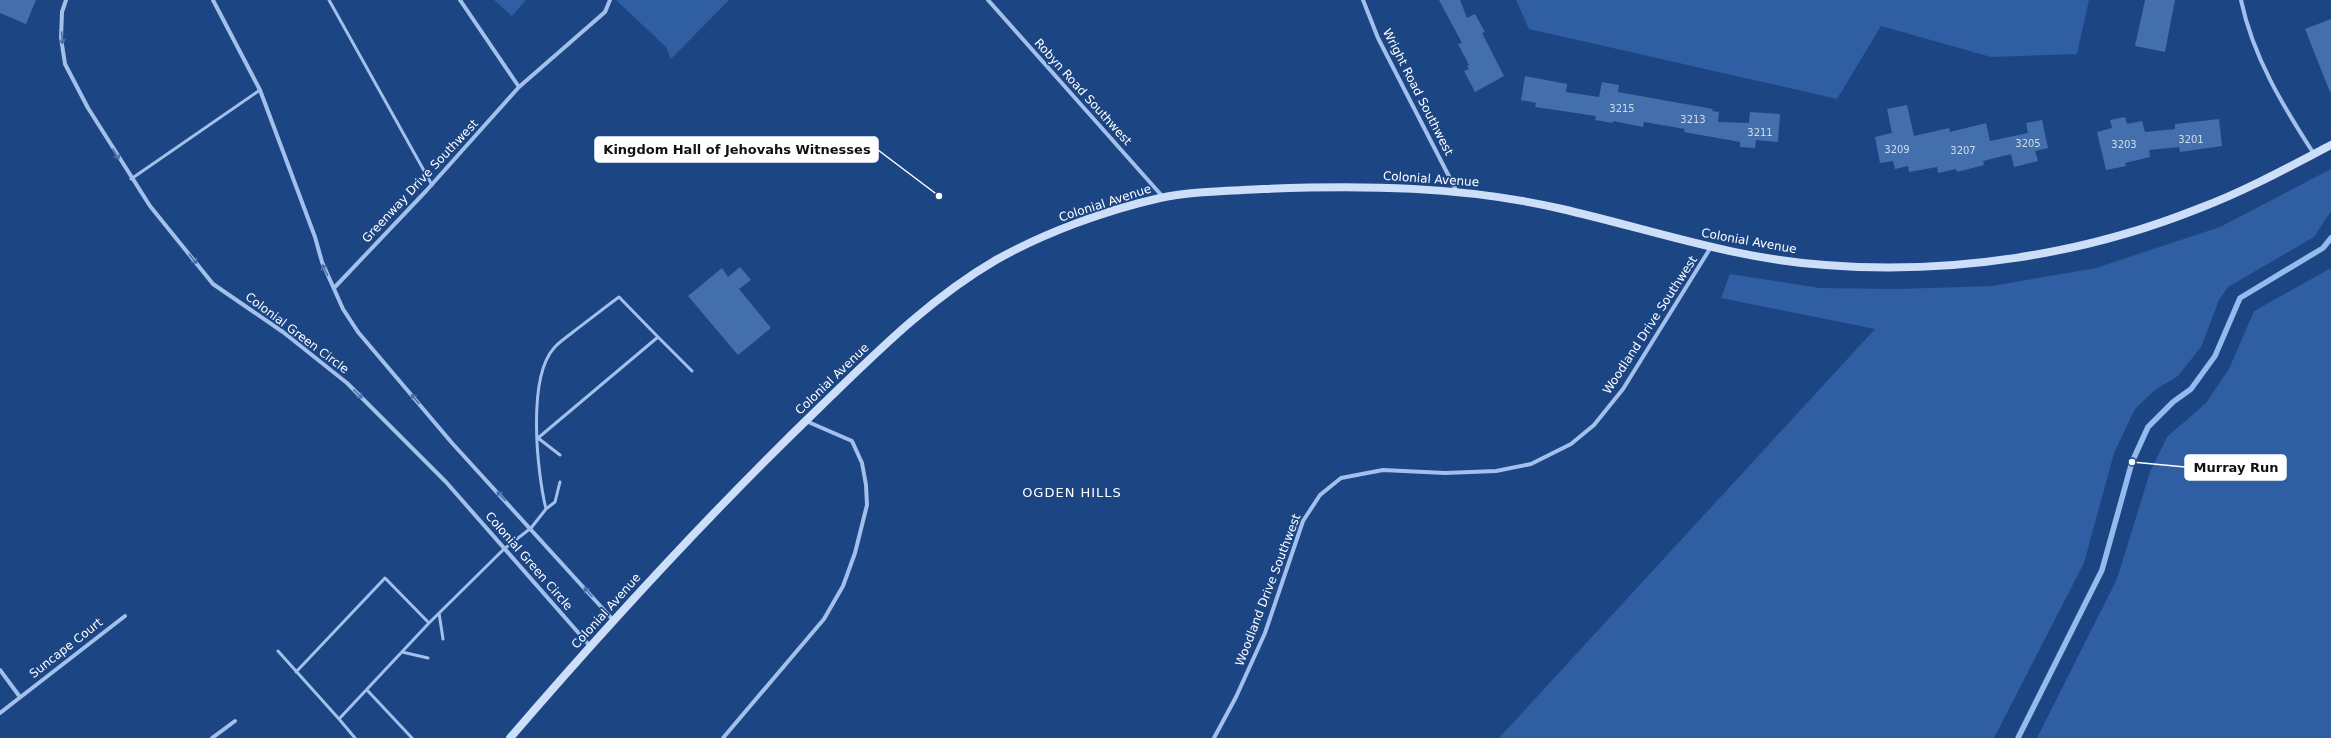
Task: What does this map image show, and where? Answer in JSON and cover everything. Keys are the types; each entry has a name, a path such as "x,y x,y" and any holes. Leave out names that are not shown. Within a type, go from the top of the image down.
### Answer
{"main road":[{"name":"Colonial Avenue","path":"510,738 590,646 675,552 806,421 916,315 996,260 1046,236 1100,216 1164,197 1227,191 1290,188 1391,187 1457,192 1511,199 1561,208 1711,247 1767,258 1823,265 1904,267 1966,264 2031,255 2087,244 2200,208 2331,145"}],"street":[{"name":"Colonial Green Circle","path":"66,0 62,12 61,38 65,64 88,108 131,179 150,206 212,284 283,332 347,383 446,482 590,646"},
{"name":"Colonial Green Circle","path":"212,0 260,90 315,237 322,262 343,309 358,332 452,443 531,528 614,621"},
{"path":"460,0 519,87"},
{"name":"Greenway Drive Southwest","path":"334,288 432,185 519,87 605,12 610,0"},
{"name":"Robyn Road Southwest","path":"988,0 1164,197"},
{"name":"Wright Road Southwest","path":"1362,0 1378,38 1457,192"},
{"path":"2241,0 2256,48 2274,87 2314,154"},
{"name":"Woodland Drive Southwest","path":"1214,738 1236,697 1265,633 1302,521 1320,495 1341,478 1383,470 1445,473 1496,471 1531,464 1571,444 1594,426 1623,389 1711,247"},
{"path":"723,738 824,618 843,586 855,553 867,505 866,485 862,463 852,441 806,421"},
{"name":"Suncape Court","path":"0,714 125,616"},
{"path":"0,670 20,697"},
{"path":"212,738 235,721"}],"lane":[{"path":"329,0 432,185"},
{"path":"131,179 260,90"},
{"path":"546,509 539,478 539,389 543,367 554,348 619,296 692,371"},
{"path":"538,438 658,337"},
{"path":"538,438 560,455"},
{"path":"339,719 439,613 504,549 531,528 546,509 555,502 560,482"},
{"path":"296,672 385,578 429,623"},
{"path":"439,613 443,639"},
{"path":"278,651 339,719 354,738"},
{"path":"402,652 428,658"},
{"path":"367,690 412,738"}],"shaded area":[{"path":"494,0 526,0 512,16"},
{"path":"616,0 729,0 671,59 666,47"},
{"path":"1516,0 2089,0 2077,54 1991,57 1881,26 1837,99 1529,29"},
{"path":"2331,169 2331,211 2314,237 2228,287 2219,300 2201,347 2178,376 2155,390 2135,409 2114,453 2084,563 1994,738 1499,738 1875,329 1721,298 1730,274 1820,288 1897,289 1992,286 2096,268 2220,227"},
{"path":"2331,268 2331,738 2037,738 2117,579 2150,472 2167,437 2206,403 2229,369 2254,311"}],"building":[{"path":"0,0 36,0 26,24 0,13"},
{"path":"1439,0 1460,0 1467,18 1475,14 1485,32 1482,33 1504,76 1475,92 1464,71 1469,69 1467,66 1469,65 1458,44 1462,43"},
{"path":"2145,0 2175,0 2165,52 2135,46"},
{"path":"2331,19 2331,92 2330,92 2305,29"},
{"path":"1525,76 1567,84 1566,92 1599,97 1602,82 1619,85 1618,92 1713,109 1712,111 1719,112 1718,122 1749,123 1750,112 1780,114 1778,142 1756,140 1755,148 1740,147 1740,142 1684,132 1685,129 1644,122 1643,127 1613,121 1613,123 1595,120 1596,116 1535,107 1536,103 1521,100"},
{"path":"1907,105 1914,136 1949,128 1950,132 1986,123 1990,141 2028,133 2026,123 2042,120 2048,148 2035,151 2038,161 2014,167 2011,154 1983,161 1984,165 1957,172 1956,169 1938,173 1937,167 1909,172 1908,166 1895,169 1893,161 1880,163 1875,137 1892,133 1887,109"},
{"path":"2125,117 2127,124 2142,121 2145,132 2175,129 2175,124 2219,119 2222,146 2180,152 2179,147 2149,150 2150,157 2125,163 2126,166 2106,170 2097,132 2112,128 2110,120"},
{"path":"740,267 751,280 739,289 771,328 738,355 688,296 722,268 728,277"}],"waterway":[{"path":"2018,738 2102,570 2132,462 2148,427 2173,402 2191,389 2215,356 2240,298 2323,248 2331,238"}],"place":[{"name":"Kingdom Hall of Jehovahs Witnesses","path":"939,196"},
{"name":"Murray Run","path":"2132,462"}],"district":[{"name":"OGDEN HILLS","path":"1072,492"}]}
